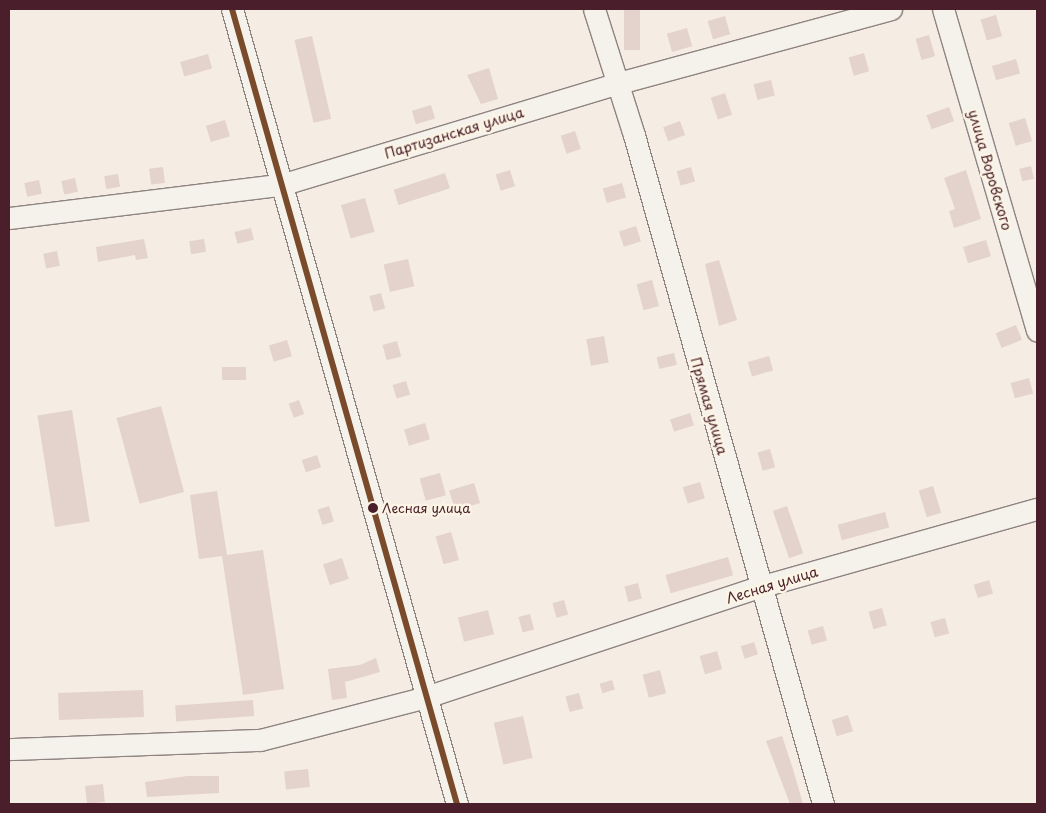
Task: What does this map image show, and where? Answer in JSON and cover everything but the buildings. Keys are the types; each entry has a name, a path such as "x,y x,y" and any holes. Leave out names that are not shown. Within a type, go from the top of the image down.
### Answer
{"street":[{"path":"232,9 284,184 456,804"},
{"name":"Прямая улица","path":"594,9 615,84 634,136 759,587 823,804"},
{"name":"Партизанская улица","path":"9,218 284,184 615,84 891,9"},
{"name":"улица Воровского","path":"942,9 1037,331"},
{"name":"Лесная улица","path":"9,749 260,740 426,697 759,587 1037,509"}],"transit line":[{"path":"232,9 457,804"}],"place":[{"name":"Лесная улица","path":"373,508"}]}
